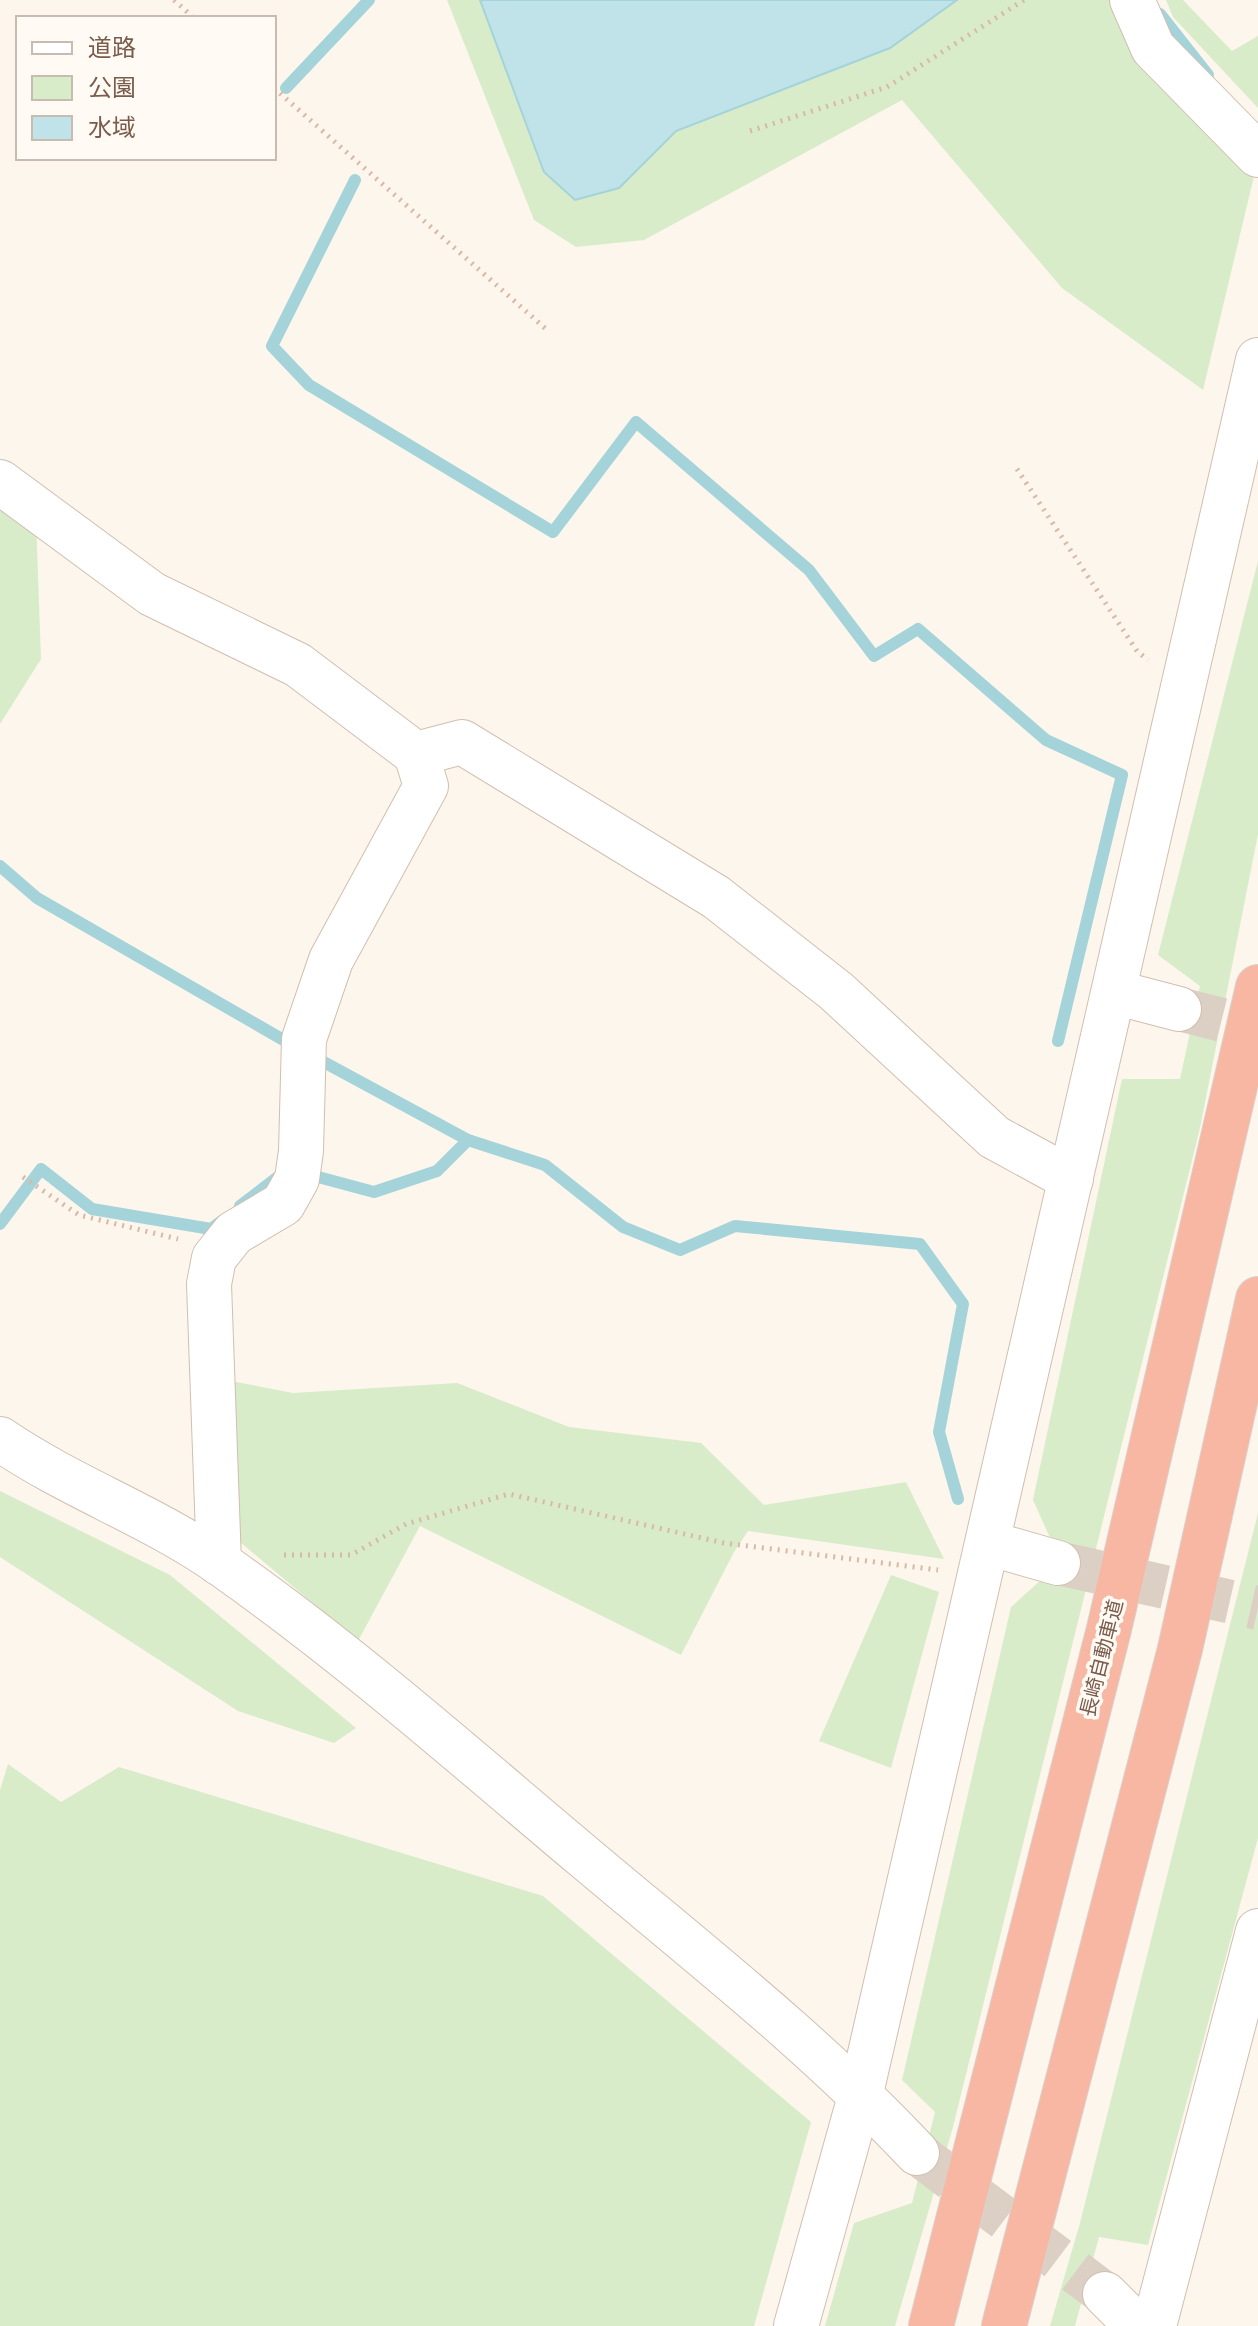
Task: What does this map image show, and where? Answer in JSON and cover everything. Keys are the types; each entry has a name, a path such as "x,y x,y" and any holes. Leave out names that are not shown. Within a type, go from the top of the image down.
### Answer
{"highway":[{"name":"長崎自動車道","path":"931,2326 1109,1629 1258,987"},
{"path":"1004,2326 1180,1649 1258,1299"}],"street":[{"path":"1132,0 1153,48 1258,155"},
{"path":"796,2326 861,2093 1258,360"},
{"path":"0,482 152,594 298,665 416,754 426,786 331,960 304,1039 299,1165 283,1204 234,1233 214,1258 209,1284 219,1563"},
{"path":"416,754 462,742 716,897 836,991 994,1137 1071,1179"},
{"path":"1114,992 1179,1009"},
{"path":"0,1439 28,1459 148,1521 219,1563 366,1675 773,2016 861,2093 917,2153"},
{"path":"988,1543 1058,1563"},
{"path":"1154,2326 1258,1931"},
{"path":"1105,2294 1137,2326"}],"path":[{"path":"174,0 192,16"},
{"path":"750,131 887,87 1024,0"},
{"path":"276,90 546,329"},
{"path":"1017,469 1137,651 1183,688"},
{"path":"23,1177 79,1215 179,1239 214,1258"},
{"path":"281,1555 351,1555 406,1524 509,1494 724,1543 938,1570 988,1543"}],"green space":[{"path":"447,0 480,0 544,172 619,188 676,131 890,48 957,0 1114,0 1254,176 1203,390 1062,288 902,100 644,240 576,247 534,220"},
{"path":"1166,0 1183,0 1232,51 1258,36 1258,108 1173,17"},
{"path":"0,494 36,520 41,659 0,724"},
{"path":"1258,561 1258,834 1200,1128 953,2127 895,2326 825,2326 854,2223 912,2203 935,2112 902,2080 1011,1607 1061,1562 1033,1500 1122,1079 1180,1079 1200,986 1158,955"},
{"path":"231,1381 293,1393 457,1383 569,1427 701,1443 764,1505 906,1482 944,1559 748,1531 681,1655 420,1526 358,1641 240,1542"},
{"path":"0,1491 170,1575 356,1728 334,1743 238,1711 0,1557"},
{"path":"1258,1513 1258,1838 1148,2245 1099,2237 1075,2326 1050,2326 1080,2223"},
{"path":"891,1575 939,1592 891,1768 819,1741"},
{"path":"8,1764 61,1802 119,1767 543,1896 811,2122 754,2326 0,2326 0,1790"}],"water":[{"path":"480,0 957,0 890,48 676,131 619,188 575,200 544,172"}],"waterway":[{"path":"286,88 369,0"},
{"path":"1160,14 1208,75"},
{"path":"355,180 272,346 309,385 553,532 636,422 809,570 874,656 918,629 1046,740 1122,775 1058,1041"},
{"path":"0,866 37,898 287,1042"},
{"path":"320,1060 468,1140 545,1165 623,1227 680,1250 735,1226 920,1244 963,1304 939,1432 958,1499"},
{"path":"307,1174 374,1192 437,1171 468,1140"},
{"path":"0,1224 41,1169 92,1209 211,1229 223,1220"},
{"path":"240,1206 283,1173"}],"tunnel":[{"path":"1179,1009 1258,1029"},
{"path":"1058,1563 1258,1608"},
{"path":"917,2153 1105,2294"}]}
